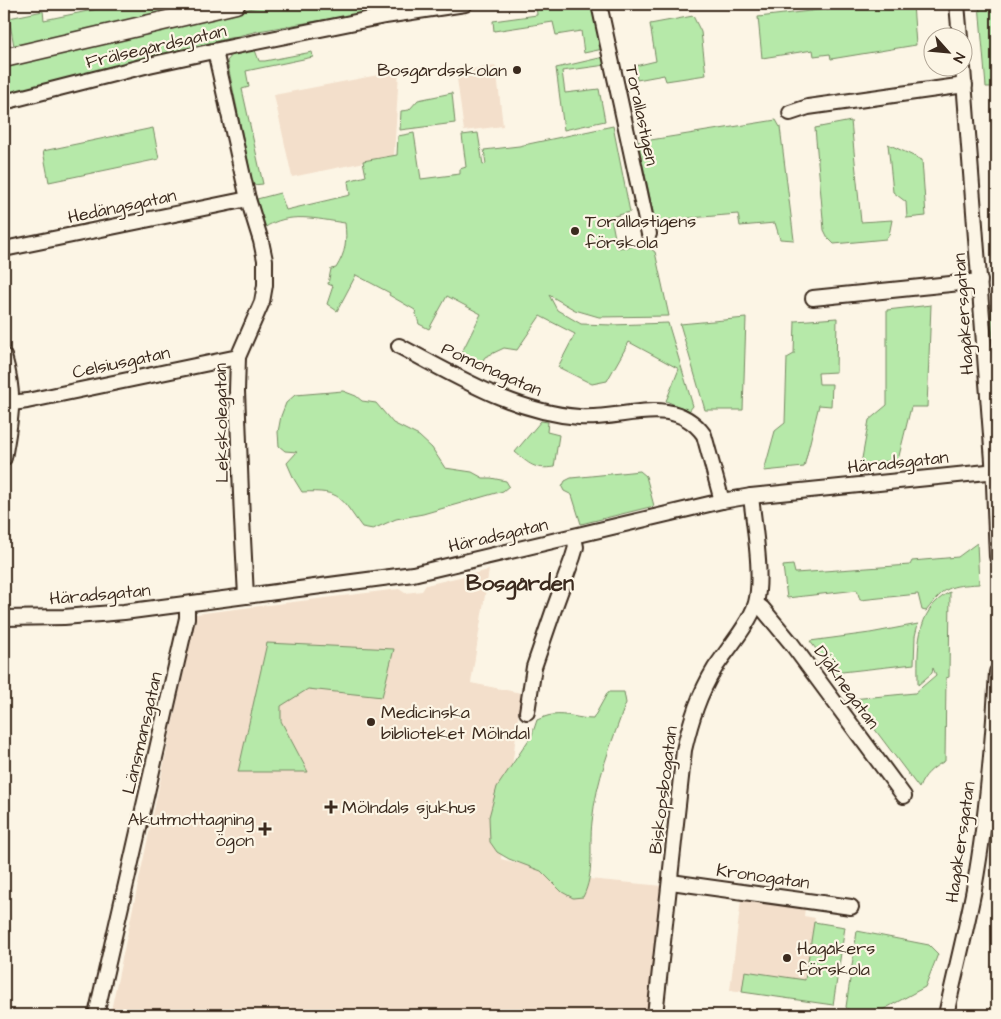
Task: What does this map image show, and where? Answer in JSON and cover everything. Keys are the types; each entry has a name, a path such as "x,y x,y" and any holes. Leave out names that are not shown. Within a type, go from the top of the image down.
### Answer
{"street":[{"path":"4,58 236,4"},
{"name":"Frälsegårdsgatan","path":"4,102 149,65 385,16 465,4"},
{"name":"Torallastigen","path":"600,4 649,234"},
{"path":"957,4 959,28"},
{"name":"Lekskolegatan","path":"215,51 248,200 265,260 265,285 262,302 238,357 240,470 246,596"},
{"name":"Hagåkersgatan","path":"965,78 995,471 997,557"},
{"path":"790,113 808,107 965,85"},
{"name":"Hedängsgatan","path":"4,249 248,200"},
{"path":"813,298 980,281"},
{"name":"Pomonagatan","path":"399,346 483,389 522,406 540,411 600,418 661,410 684,416 698,427 704,435 722,501"},
{"path":"4,356 10,376 12,403 4,458"},
{"name":"Celsiusgatan","path":"12,403 238,357"},
{"name":"Häradsgatan","path":"4,618 92,615 413,574 722,501 751,496 995,471"},
{"name":"Biskopsbogatan","path":"656,1015 684,750 692,716 699,696 756,604 758,574 751,496"},
{"path":"527,712 534,667 573,557 576,547 574,537"},
{"name":"Länsmansgatan","path":"96,1015 187,618 187,604"},
{"name":"Djäknegatan","path":"756,604 762,608 791,643 904,796"},
{"name":"Hagåkersgatan","path":"946,1015 967,922 981,845 988,793 997,672"},
{"name":"Kronogatan","path":"671,882 851,907"}],"shaded area":[{"path":"496,66 503,126 464,131 456,71"},
{"path":"399,71 394,156 292,177 274,95"},
{"name":"Mölndals sjukhus","path":"489,570 471,683 521,693 501,859 578,878 663,886 652,1015 110,1015 196,614 399,589 405,593 422,591 426,585"},
{"name":"Hagåkers förskola","path":"741,900 805,908 804,916 815,918 814,922 845,927 833,1005 730,990"}],"green space":[{"path":"122,4 200,4 69,36 14,46 9,18 43,11 44,20"},
{"path":"272,4 425,4 258,31 4,94 4,66 180,23"},
{"path":"536,4 593,5 603,49 584,53 581,31 556,35 553,22 494,31 493,21 537,15"},
{"path":"871,4 913,4 916,45 831,59 830,54 814,56 813,50 762,58 758,17"},
{"path":"979,4 997,4 997,87 986,87"},
{"path":"693,16 701,32 706,75 666,81 664,75 637,80 635,66 656,61 650,24"},
{"path":"255,50 259,61 312,52 313,57 246,71 249,87 242,89 263,184 253,185 227,61 232,55"},
{"path":"604,57 606,65 562,71 565,93 599,89 605,121 564,130 556,68"},
{"path":"452,93 455,123 400,130 401,111 409,110 418,100"},
{"path":"776,120 780,127 794,240 780,239 775,223 740,226 738,214 655,221 638,142"},
{"path":"851,121 861,222 892,220 889,235 886,239 834,244 824,230 815,128"},
{"path":"613,126 630,212 611,217 617,248 645,245 655,252 669,316 599,317 575,310 549,295 557,310 581,324 668,323 693,406 689,411 666,401 679,369 629,342 607,381 592,384 558,367 575,334 540,316 517,350 504,348 485,357 478,368 459,358 481,314 447,296 429,329 419,324 415,310 389,295 390,293 356,275 337,311 327,304 333,286 328,284 331,269 336,268 344,251 346,241 345,223 313,218 293,218 283,219 264,228 257,199 280,193 286,210 350,195 348,181 366,176 363,161 397,155 398,136 414,133 421,179 460,174 460,169 466,167 462,135 478,133 483,165 486,164 484,150 519,146"},
{"path":"153,128 159,159 49,182 43,151"},
{"path":"888,144 922,160 926,216 907,218 906,202 893,192"},
{"path":"991,304 997,304 997,378 995,378"},
{"path":"931,305 927,407 911,407 898,460 861,464 869,420 887,405 887,310"},
{"path":"746,318 743,410 705,410 680,324"},
{"path":"837,318 836,372 818,373 819,384 832,384 831,406 819,405 804,467 764,471 775,431 785,423 787,358 794,354 795,321"},
{"path":"343,391 356,396 362,401 376,403 393,423 419,436 432,448 445,468 472,472 483,478 506,481 509,486 503,491 423,514 396,519 373,529 362,527 339,498 326,493 302,492 287,463 297,452 285,451 279,446 278,432 281,416 286,403 295,395"},
{"path":"541,421 548,422 547,432 559,435 554,467 537,467 524,460 515,452"},
{"path":"640,471 646,476 654,506 581,524 572,495 564,491 562,487 565,481 571,478"},
{"path":"977,543 979,584 948,589 926,611 922,610 918,594 860,600 857,590 787,598 783,566 793,565 795,573 910,565 912,561 958,557"},
{"path":"950,592 949,677 946,678 945,761 929,772 919,788 852,699 915,693 936,675 933,668 932,673 918,685 921,632 924,620 930,609 938,600"},
{"path":"918,624 915,636 914,664 842,672 836,676 810,641 870,633"},
{"path":"267,643 394,649 382,697 308,689 281,706 281,721 308,772 238,772"},
{"path":"608,692 624,692 626,703 605,761 597,791 592,822 590,870 587,888 583,897 573,898 562,892 541,871 509,859 497,852 490,842 489,817 497,787 532,735 537,720 558,715 593,719"},
{"path":"814,922 845,927 833,1005 742,992 745,971 805,980"},
{"path":"857,931 929,945 938,954 925,987 873,1015 852,1015 846,1007"}],"place":[{"name":"Bosgårdsskolan","path":"517,70"},
{"name":"Torallastigens förskola","path":"575,231"},
{"name":"Medicinska biblioteket Mölndal","path":"371,722"},
{"name":"Mölndals sjukhus","path":"331,807"},
{"name":"Akutmottagning ögon","path":"265,829"},
{"name":"Hagåkers förskola","path":"787,958"}],"district":[{"name":"Bosgården","path":"520,582"}]}
